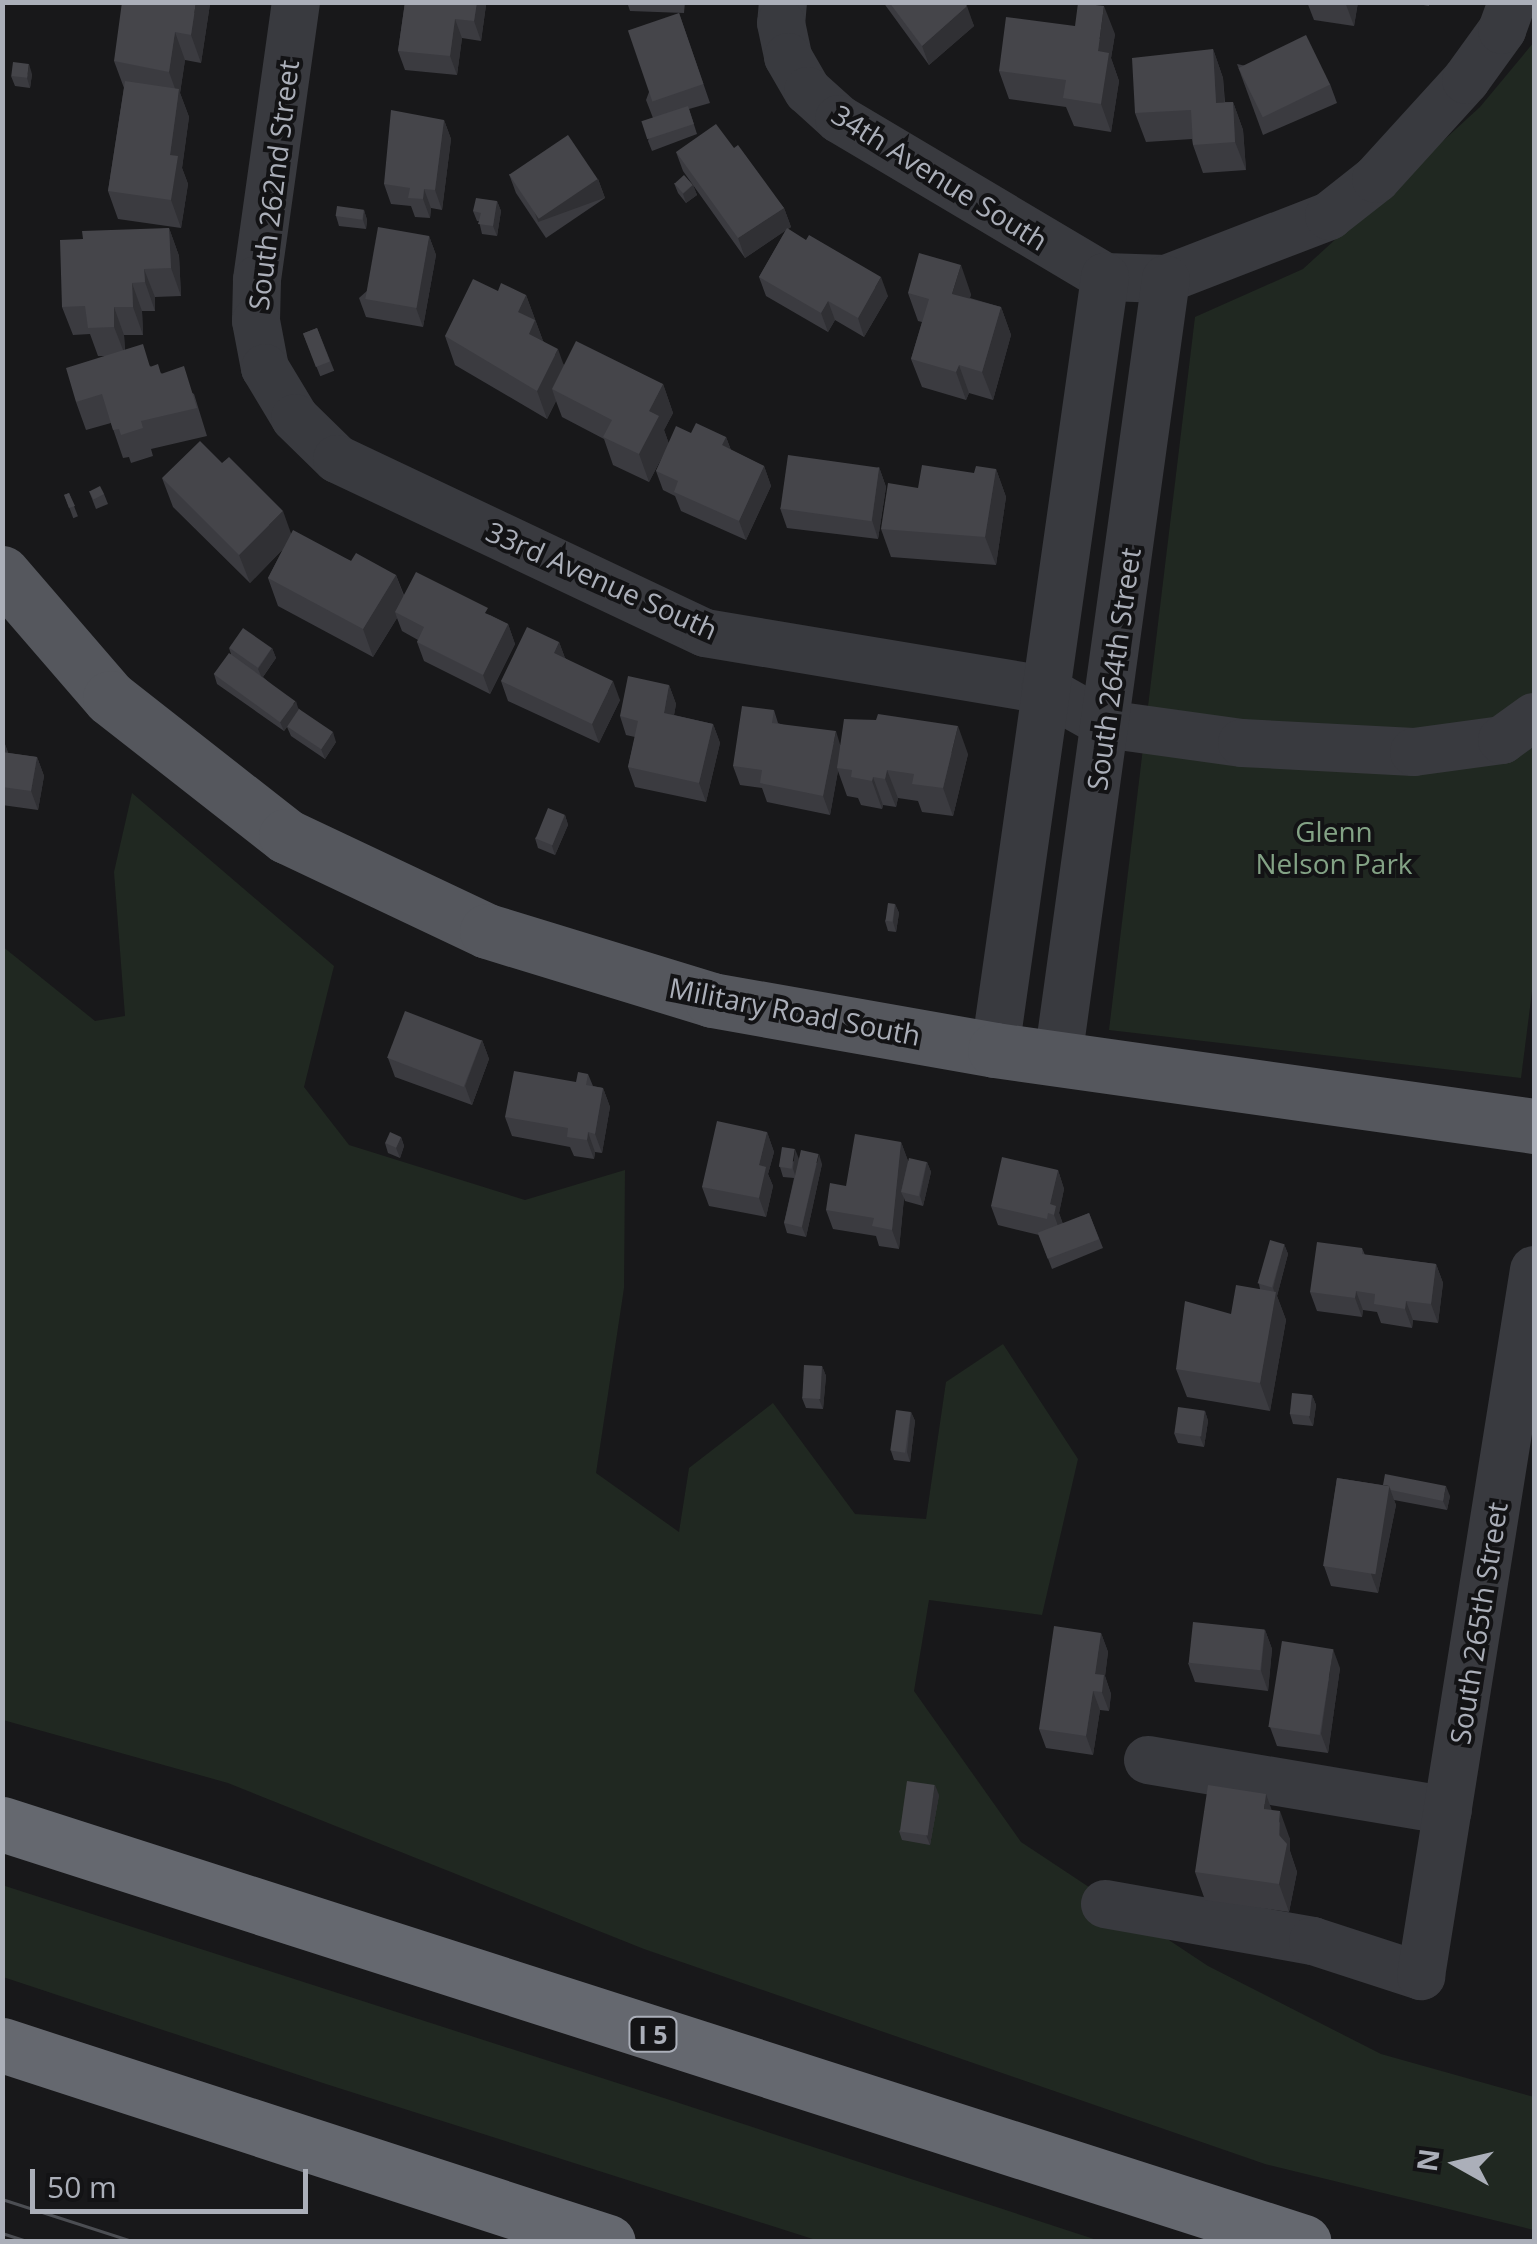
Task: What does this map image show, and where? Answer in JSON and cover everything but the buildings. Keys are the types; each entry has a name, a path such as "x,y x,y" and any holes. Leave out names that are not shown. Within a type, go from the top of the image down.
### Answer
{"highway":[{"name":"I 5","path":"2,1824 1304,2242"},
{"path":"2,2045 608,2242"}],"main road":[{"name":"Military Road South","path":"2,573 110,698 286,836 487,931 712,1000 996,1050 1534,1126"}],"street":[{"name":"South 262nd Street","path":"265,368 256,320 258,280 296,2"},
{"name":"34th Avenue South","path":"783,2 781,23 788,56 808,91 839,119 1105,277"},
{"path":"996,1050 1105,277 1166,279 1329,216 1376,180 1466,80 1502,30 1512,2"},
{"name":"South 264th Street","path":"1058,1059 1166,279"},
{"name":"33rd Avenue South","path":"265,368 295,418 337,458 704,632 1046,690 1106,724"},
{"path":"1106,724 1242,743 1414,752 1502,740 1534,717"},
{"name":"South 265th Street","path":"1105,1904 1313,1941 1421,1976 1534,1270"},
{"path":"1148,1760 1448,1811"}],"green space":[{"name":"Glenn Nelson Park","path":"1534,42 1534,976 1521,1078 1109,1030 1195,317 1303,269 1480,107"},
{"path":"132,793 334,966 304,1087 349,1145 525,1200 625,1170 624,1288 596,1473 679,1532 689,1468 773,1403 855,1514 926,1519 946,1382 1003,1344 1078,1459 1042,1615 929,1600 914,1691 1021,1842 1208,1966 1381,2054 1534,2097 1534,2230 1265,2164 644,1949 228,1783 3,1720 2,946 95,1021 125,1016 114,872"},
{"path":"2,1885 1100,2241 819,2241 326,2084 3,1977"}],"tram line":[{"path":"2,2199 135,2242"},
{"path":"2,2233 29,2242"}]}
